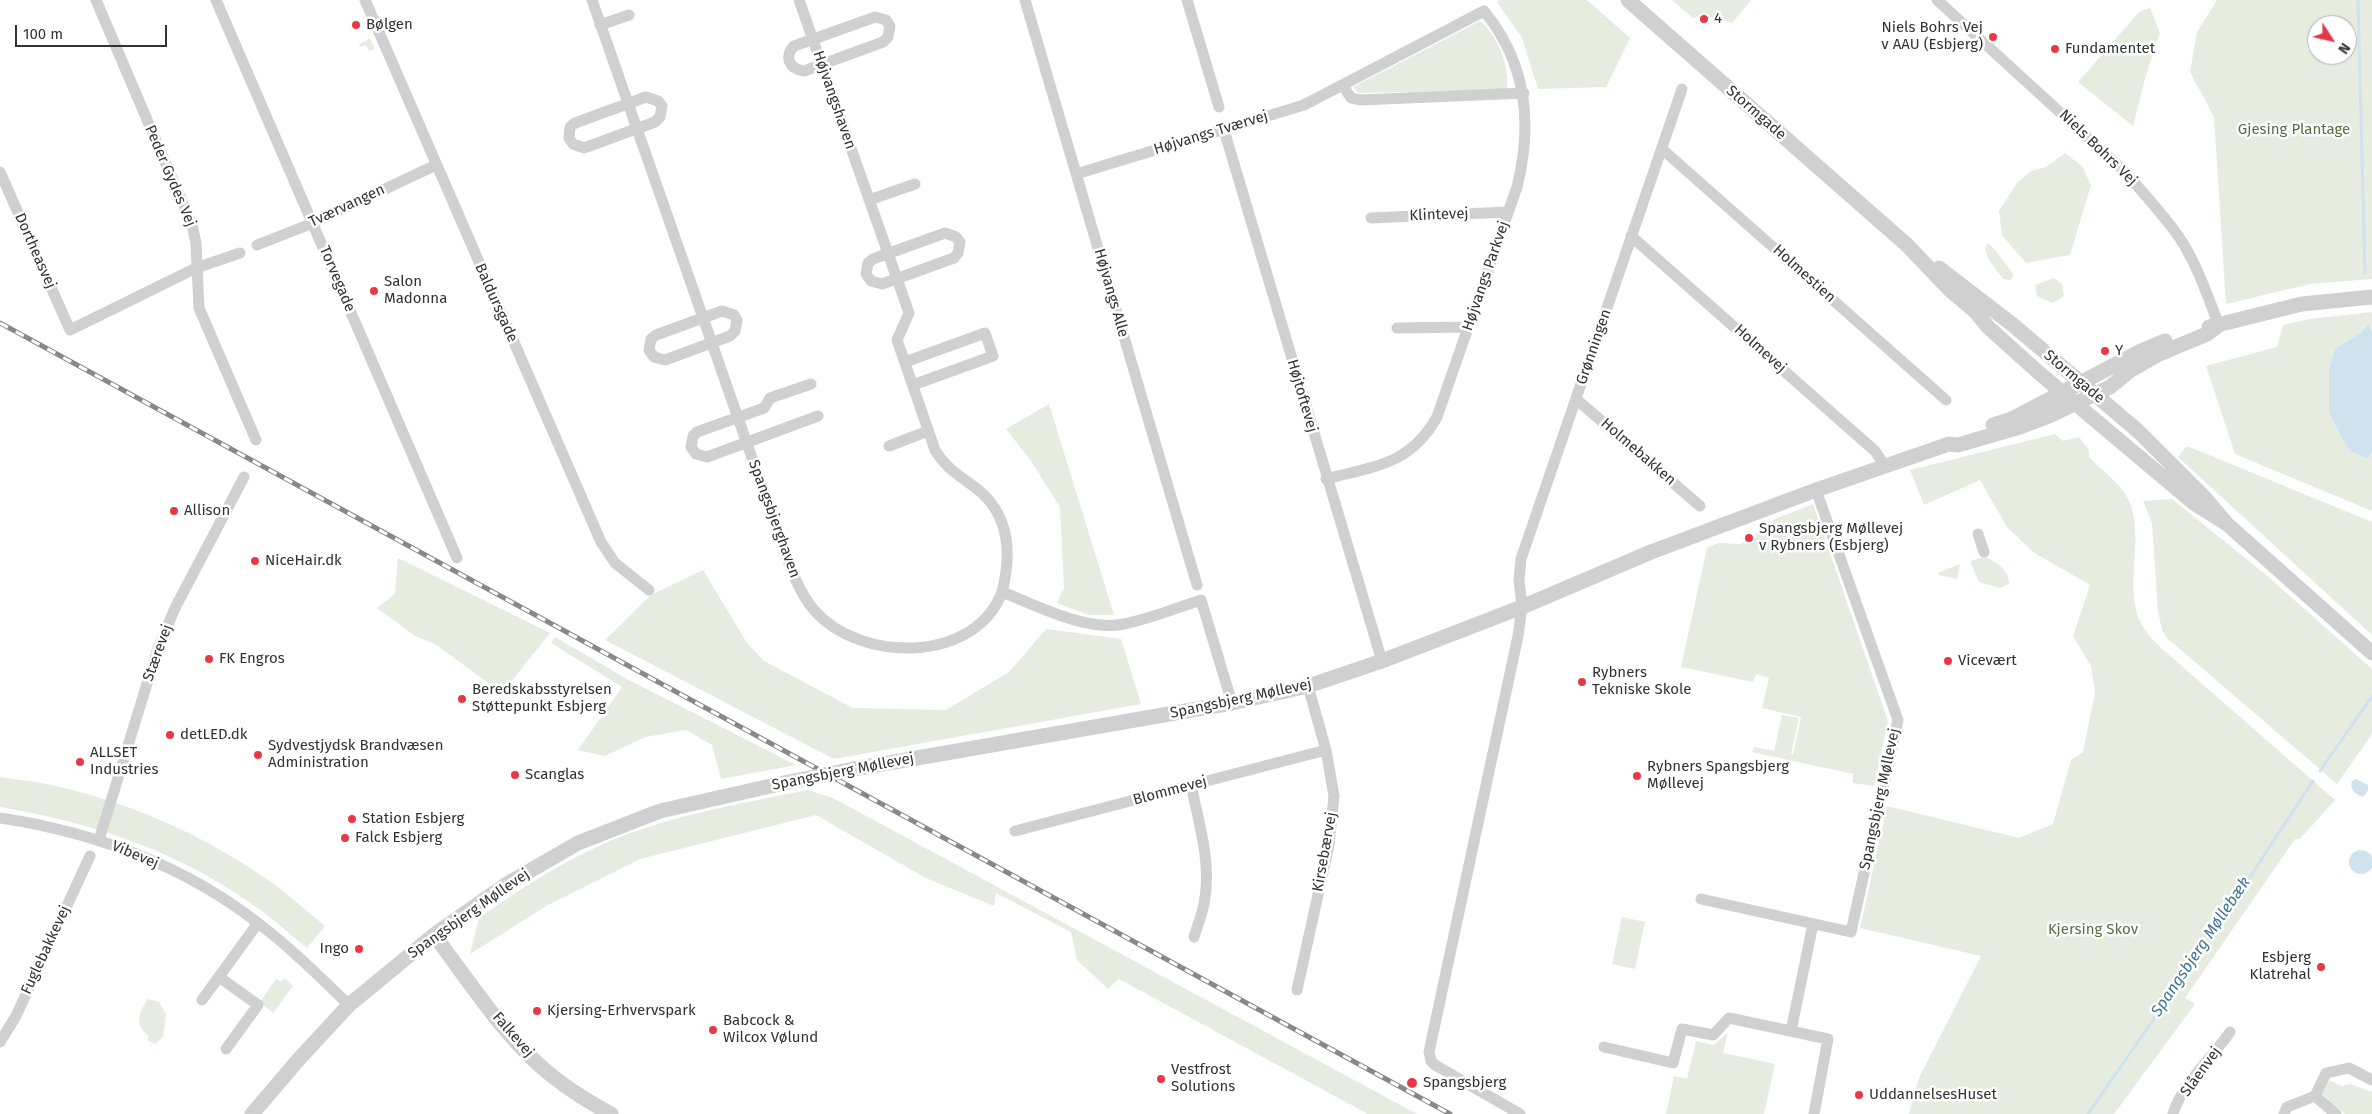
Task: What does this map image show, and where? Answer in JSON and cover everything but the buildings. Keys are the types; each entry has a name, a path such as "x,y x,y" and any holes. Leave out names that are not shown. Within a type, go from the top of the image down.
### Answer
{"street":[{"name":"Peder Gydes Vej","path":"96,0 192,225 196,243 199,308 256,440"},
{"name":"Torvegade","path":"216,0 457,558"},
{"name":"Baldursgade","path":"365,0 601,542 615,563 650,590"},
{"name":"Spangsbjerghaven","path":"592,0 797,583 815,610 840,630 870,644 905,648 941,644 964,635 982,621 998,602 1002,592"},
{"name":"Højvangshaven","path":"799,0 909,313 897,340 935,450 943,464 983,494 999,515 1006,539 1008,566 1002,592"},
{"name":"Højvangs Alle","path":"1025,0 1197,585"},
{"path":"1187,0 1219,107"},
{"name":"Stormgade","path":"1628,0 1907,245 2014,325 2072,388"},
{"name":"Niels Bohrs Vej","path":"1937,0 2122,169 2149,199 2180,238 2188,252 2201,279 2219,326"},
{"name":"Højvangs Tværvej","path":"1076,174 1304,105 1484,11"},
{"name":"Højvangs Parkvej","path":"1326,479 1394,460 1420,442 1437,417 1518,187 1524,158 1526,127 1524,93 1513,55 1499,29 1484,11"},
{"path":"600,25 628,15"},
{"path":"875,17 886,20 890,26 888,36 883,42 822,64 804,71 793,68 788,61 788,56 794,46 875,17"},
{"path":"1343,86 1351,98 1360,100 1524,93"},
{"name":"Grønningen","path":"1522,607 1518,580 1521,559 1682,89"},
{"path":"646,97 658,101 662,106 660,117 655,122 638,129 584,148 573,144 569,138 570,127 575,123 629,104 646,97"},
{"name":"Højtoftevej","path":"1224,130 1326,479 1382,661"},
{"name":"Holmestien","path":"1662,149 1946,400"},
{"name":"Tværvangen","path":"258,245 313,223 436,164"},
{"name":"Dortheasvej","path":"0,172 70,330 196,268"},
{"path":"869,200 915,184"},
{"name":"Klintevej","path":"1371,218 1508,212"},
{"path":"945,233 956,237 960,242 958,253 954,258 897,279 882,284 876,283 866,274 868,263 873,259 945,233"},
{"name":"Holmevej","path":"1631,236 1875,451 1884,466"},
{"name":"Stormgade","path":"1907,245 1950,290 1976,312 1995,321 2085,399 2195,504 2227,524"},
{"path":"196,268 240,253"},
{"name":"Spangsbjerg Møllevej","path":"1949,444 1955,438 2014,418 2146,349 2203,328 2219,326 2302,304 2372,297"},
{"path":"722,311 734,315 737,320 735,331 730,336 665,360 654,356 649,350 651,339 656,335 703,318 722,311"},
{"name":"Spangsbjerg Møllevej","path":"252,1114 349,1005 434,935 507,884 578,843 660,811 784,783 1232,702 1308,686 1382,661 1522,607 1651,552 1816,490 1949,444 1958,445 2020,427 2110,387 2131,370 2145,362 2206,334 2219,326"},
{"path":"1397,328 1468,327"},
{"path":"905,362 985,333 993,356 913,385"},
{"name":"Spangsbjerghaven","path":"811,384 770,398 764,408 698,432 693,436 691,447 696,454 707,457 818,416"},
{"name":"Holmebakken","path":"1576,399 1700,506"},
{"name":"Stormgade","path":"2085,399 2138,431 2227,524 2372,653"},
{"path":"889,446 928,431"},
{"name":"Stærevej","path":"99,840 157,651 175,608 244,477"},
{"name":"Spangsbjerg Møllevej","path":"1701,899 1851,932 1898,720 1816,490"},
{"path":"1978,534 1984,552"},
{"path":"1002,592 1073,619 1096,624 1122,625 1201,600 1232,702"},
{"path":"1520,1114 1436,1065 1431,1061 1429,1052 1522,607"},
{"name":"Kirsebærvej","path":"1297,990 1329,845 1334,796 1326,750 1308,686"},
{"name":"Blommevej","path":"1015,831 1326,750"},
{"path":"1191,785 1205,846 1206,878 1204,904 1194,938"},
{"name":"Vibevej","path":"0,818 39,824 99,840 142,856 184,876 258,923 349,1005"},
{"name":"Fuglebakkevej","path":"0,1042 16,1016 90,856"},
{"path":"202,1000 258,923"},
{"path":"1790,1031 1813,924"},
{"name":"Falkevej","path":"434,935 510,1034 537,1062 584,1099 611,1114"},
{"path":"219,977 258,1005 226,1049"},
{"path":"1604,1047 1673,1063 1682,1029 1713,1035 1729,1018 1828,1039 1814,1114"},
{"name":"Slåenvej","path":"2173,1114 2188,1086 2218,1050 2230,1032"},
{"path":"2284,1114 2287,1107 2315,1096 2326,1073 2349,1068 2372,1080"},
{"path":"2315,1096 2336,1114"}],"green space":[{"path":"1499,0 1587,0 1630,38 1606,87 1538,89 1522,38 1497,2"},
{"path":"1672,0 1751,0 1732,23 1702,15 1693,18"},
{"name":"Gjesing Plantage","path":"2217,0 2372,0 2372,279 2310,284 2226,304 2214,117 2190,72 2197,32"},
{"path":"2150,8 2160,33 2146,75 2133,126 2078,82 2139,12"},
{"path":"1480,21 1497,43 1505,62 1507,90 1359,93 1353,87"},
{"path":"370,38 375,49 369,51 366,45 360,47 359,45"},
{"path":"2065,153 2082,166 2091,185 2070,255 2026,263 2002,235 1999,211 2017,183 2031,171 2046,167"},
{"path":"1988,243 2014,275 2010,280 2003,279 1989,260 1985,249"},
{"path":"2054,278 2062,284 2064,296 2052,303 2037,296 2035,285"},
{"path":"2372,312 2372,332 2367,324 2360,333 2335,349 2329,369 2329,413 2349,451 2368,459 2372,451 2372,511 2235,454 2206,366 2277,347 2283,325 2309,319"},
{"path":"1049,404 1114,615 1089,615 1057,603 1064,588 1060,507 1031,461 1006,429"},
{"name":"Kjersing Skov","path":"2055,434 2063,441 2079,437 2089,450 2089,457 2118,485 2128,498 2134,521 2133,586 2135,602 2138,617 2147,632 2160,647 2335,800 2300,839 2295,839 2185,998 2195,1004 2114,1114 1909,1114 1919,1078 1981,956 1860,928 1887,806 2019,838 2053,824 2071,760 2083,752 2095,693 2091,666 2073,636 2090,585 2033,552 2007,527 1980,480 1924,505 1910,470"},
{"path":"2187,446 2372,522 2372,635 2178,457"},
{"path":"2172,499 2265,574 2372,669 2372,734 2337,784 2167,638 2162,630 2158,611 2152,523 2143,501"},
{"path":"1813,504 1888,721 1874,786 1853,783 1853,774 1752,752 1754,747 1774,751 1782,715 1799,718 1791,754 1793,755 1801,717 1762,708 1769,678 1756,674 1753,682 1681,667 1707,548 1719,543 1740,544 1756,538 1756,534 1775,519"},
{"path":"1984,557 1993,561 2005,571 2009,584 2000,588 1979,582 1970,561"},
{"path":"398,558 550,633 502,693 435,644 415,636 377,608 395,594"},
{"path":"1960,564 1957,579 1939,575 1938,573"},
{"path":"703,570 747,643 764,661 853,708 946,710 1009,672 1046,629 1121,639 1141,704 834,759 605,640 651,595"},
{"path":"555,637 627,679 796,765 721,779 712,745 686,730 645,737 605,756 578,750 622,687 551,643"},
{"path":"0,777 45,784 89,795 146,814 174,826 201,839 253,870 284,892 325,926 307,948 269,916 232,891 170,857 138,843 71,822 0,807"},
{"path":"808,790 833,798 1417,1114 1368,1114 1119,979 1108,989 1077,960 1071,932 996,893 994,906 926,878 816,815 640,859 548,905 470,954 479,918 537,879 578,856 620,837 683,817"},
{"path":"1622,917 1645,922 1635,969 1612,964"},
{"path":"285,978 293,986 273,1013 260,1002 276,979 281,982"},
{"path":"148,999 159,1002 166,1014 163,1037 155,1044 147,1040 149,1036 141,1028 140,1023 140,1013"},
{"path":"1728,1032 1723,1053 1775,1064 1764,1114 1666,1114 1674,1076 1687,1079 1696,1041 1714,1045"},
{"path":"2328,1080 2342,1086 2350,1084 2372,1092 2372,1114 2345,1114 2322,1094"}],"water":[{"path":"2368,324 2372,332 2372,451 2368,459 2349,451 2329,413 2329,369 2335,349 2360,333"},
{"path":"2356,779 2368,785 2368,791 2363,797 2352,789 2352,781"},
{"path":"2361,850 2369,854 2373,862 2369,870 2361,874 2353,870 2349,862 2353,854"}],"waterway":[{"name":"Spangsbjerg Møllebæk","path":"2358,0 2365,273"},
{"name":"Spangsbjerg Møllebæk","path":"2320,771 2372,696"},
{"name":"Spangsbjerg Møllebæk","path":"2088,1114 2213,933 2313,781"}],"railway":[{"path":"0,323 1450,1114"}],"place":[{"name":"4","path":"1704,19"},
{"name":"Bølgen","path":"356,25"},
{"name":"Niels Bohrs Vej v AAU (Esbjerg)","path":"1993,37"},
{"name":"Fundamentet","path":"2055,49"},
{"name":"Salon Madonna","path":"374,291"},
{"name":"Y","path":"2105,351"},
{"name":"Allison","path":"174,511"},
{"name":"Spangsbjerg Møllevej v Rybners (Esbjerg)","path":"1749,538"},
{"name":"NiceHair.dk","path":"255,561"},
{"name":"FK Engros","path":"209,659"},
{"name":"Vicevært","path":"1948,661"},
{"name":"Rybners Tekniske Skole","path":"1582,682"},
{"name":"Beredskabsstyrelsen Støttepunkt Esbjerg","path":"462,699"},
{"name":"detLED.dk","path":"170,735"},
{"name":"Sydvestjydsk Brandvæsen Administration","path":"258,755"},
{"name":"ALLSET Industries","path":"80,762"},
{"name":"Scanglas","path":"515,775"},
{"name":"Rybners Spangsbjerg Møllevej","path":"1637,776"},
{"name":"Station Esbjerg","path":"352,819"},
{"name":"Falck Esbjerg","path":"345,838"},
{"name":"Ingo","path":"359,949"},
{"name":"Esbjerg Klatrehal","path":"2321,967"},
{"name":"Kjersing-Erhvervspark","path":"537,1011"},
{"name":"Babcock & Wilcox Vølund","path":"713,1030"},
{"name":"Vestfrost Solutions","path":"1161,1079"},
{"name":"Spangsbjerg","path":"1412,1083"},
{"name":"UddannelsesHuset","path":"1859,1095"}]}
